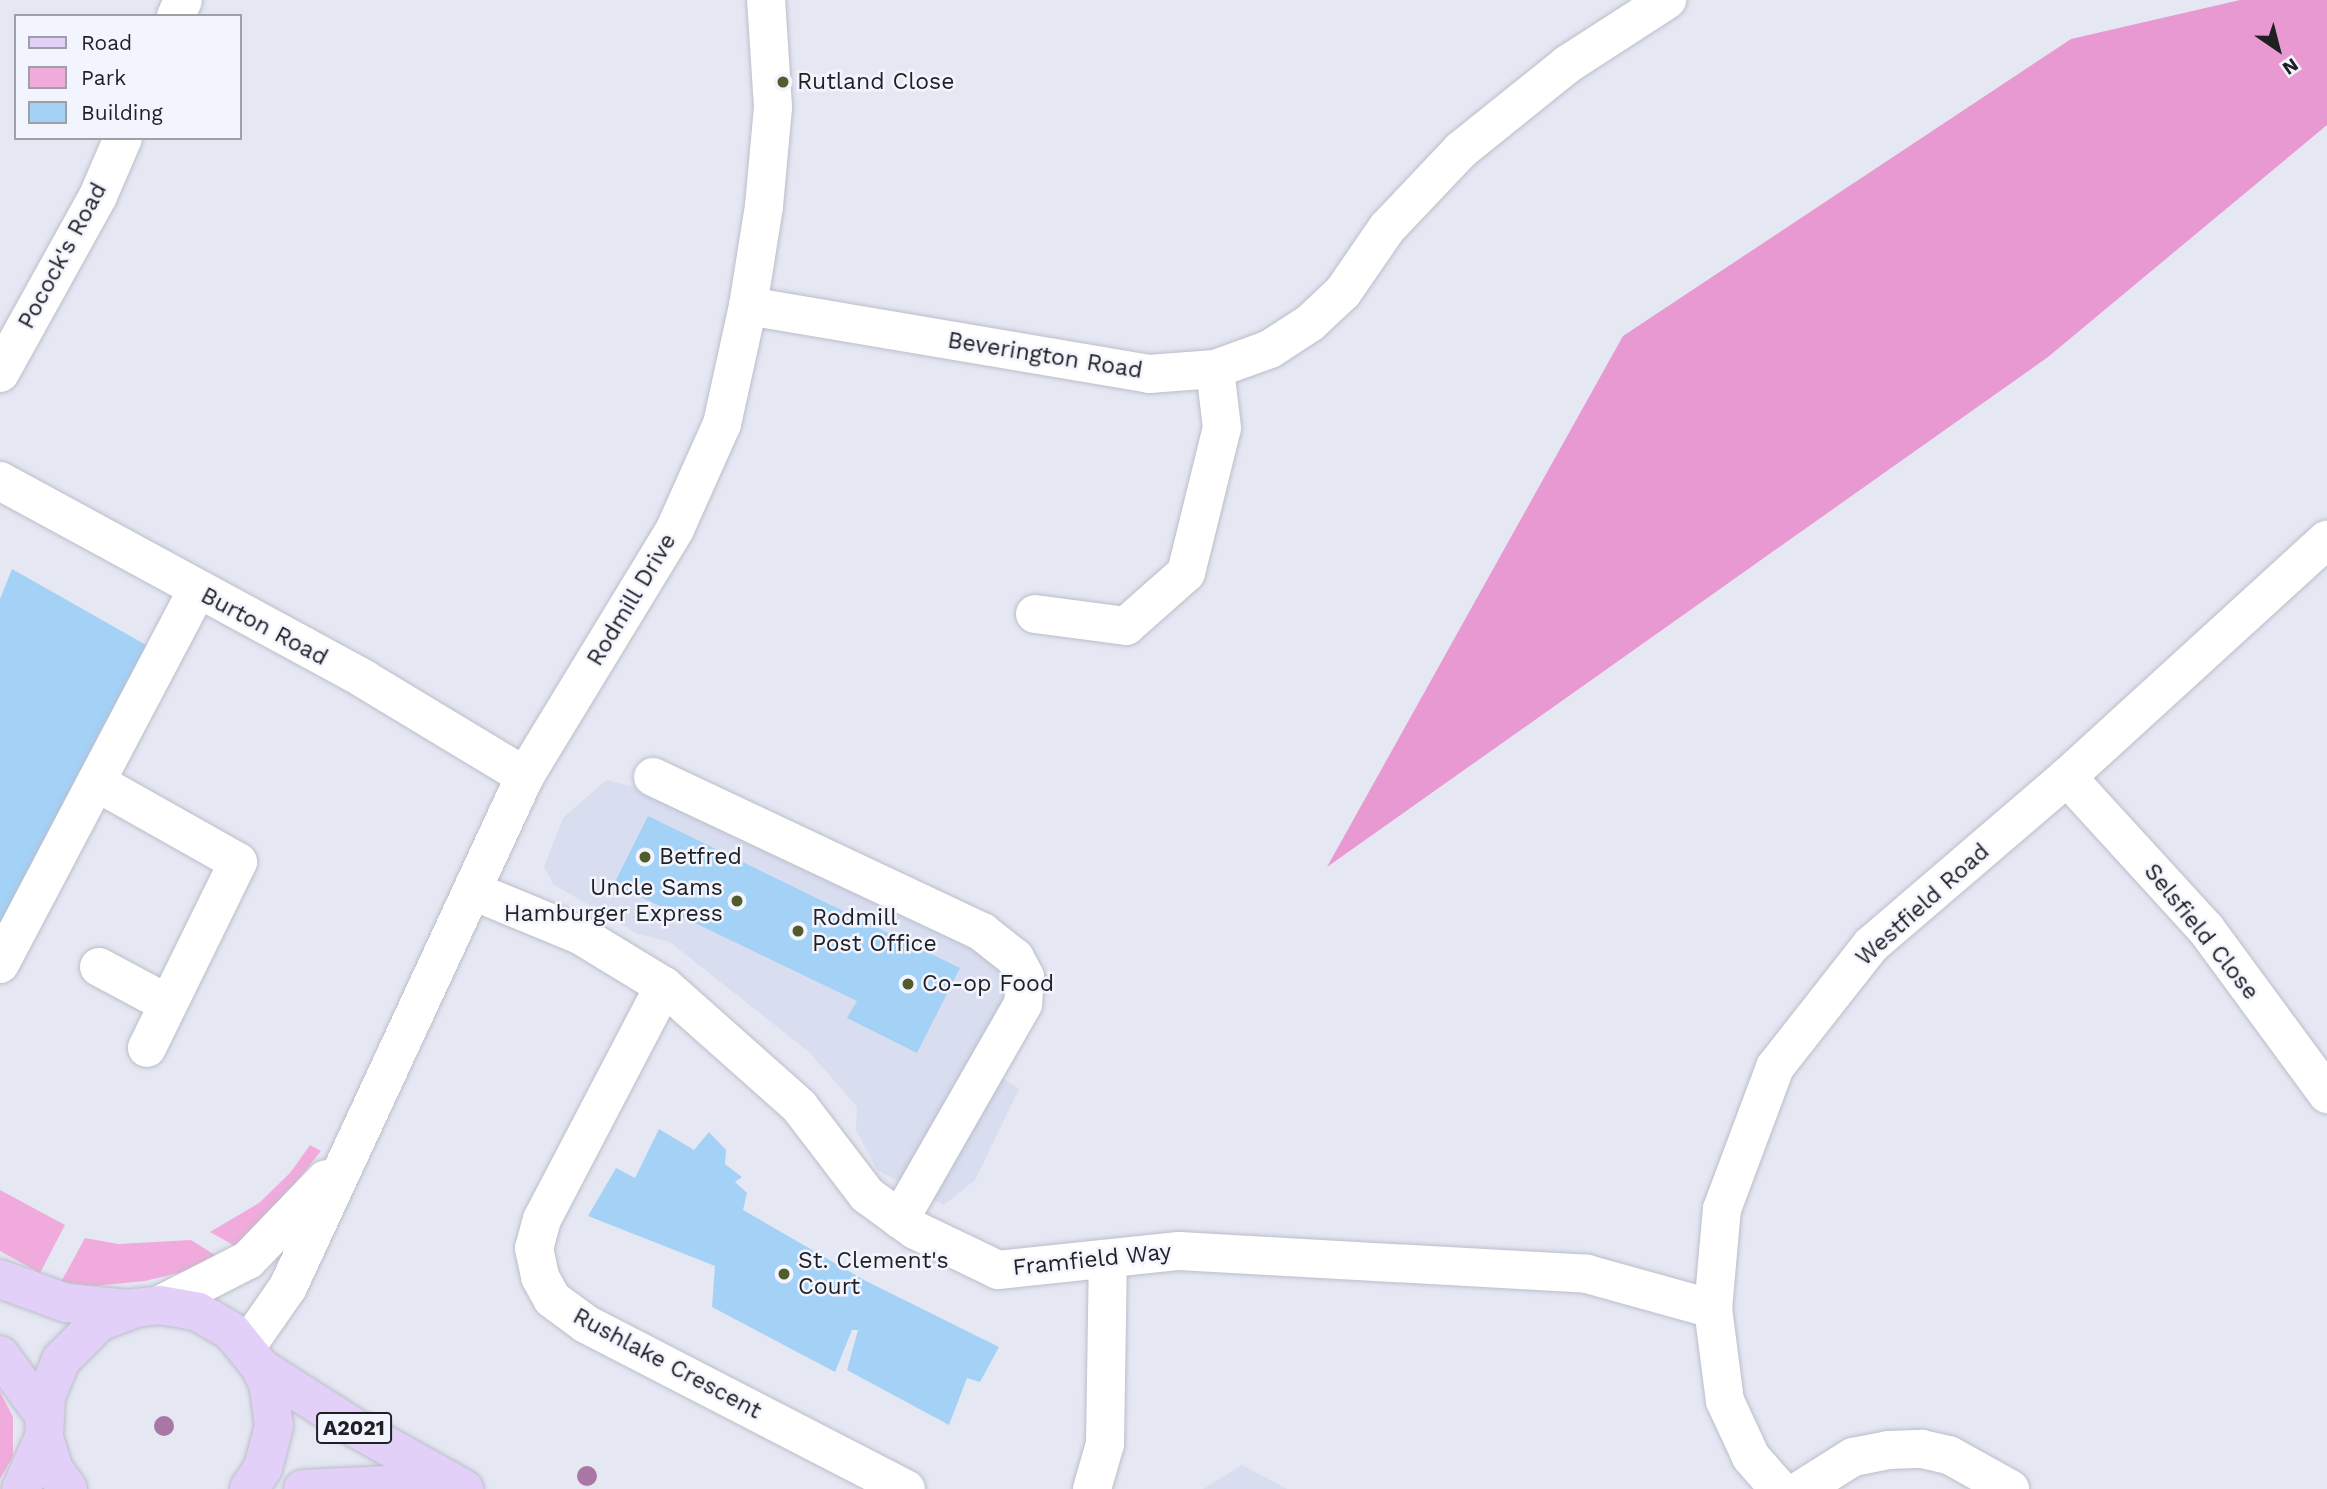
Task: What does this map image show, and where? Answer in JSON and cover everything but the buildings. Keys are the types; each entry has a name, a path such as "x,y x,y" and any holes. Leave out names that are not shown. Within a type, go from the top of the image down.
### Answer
{"main road":[{"path":"0,1279 66,1303 109,1310 148,1307 198,1312 232,1332 254,1357 269,1387 274,1426 263,1468 249,1489"},
{"path":"21,1489 44,1426 46,1396 61,1360 80,1336 99,1322 148,1307"},
{"path":"0,1355 44,1426 54,1470 68,1489"},
{"name":"A2021","path":"254,1357 458,1486"},
{"name":"A2021","path":"303,1489 458,1486"}],"street":[{"name":"Rodmill Drive","path":"254,1357 525,776 676,529 722,424 748,306 773,107 765,0"},
{"name":"Beverington Road","path":"748,306 1149,374 1215,369 1270,349 1310,323 1343,292 1387,228 1461,150 1568,64 1667,0"},
{"name":"Pocock's Road","path":"0,373 98,196 122,140"},
{"path":"1035,614 1126,626 1186,573 1222,428 1215,369"},
{"name":"Burton Road","path":"0,481 196,592 364,680 525,776"},
{"name":"Westfield Road","path":"1779,1489 1751,1457 1725,1401 1713,1308 1722,1209 1775,1067 1871,945 2067,777 2327,540"},
{"path":"0,964 196,592"},
{"path":"653,777 982,932 1015,958 1025,977 1023,1004 900,1219"},
{"name":"Selsfield Close","path":"2067,777 2206,929 2327,1094"},
{"path":"96,782 247,853 147,1048"},
{"name":"Framfield Way","path":"473,891 580,935 664,986 774,1080 799,1106 867,1195 900,1219 998,1270 1179,1251 1587,1273 1713,1308"},
{"path":"99,967 168,1004"},
{"name":"Rushlake Crescent","path":"664,986 542,1219 534,1248 540,1277 552,1299 586,1324 906,1489"},
{"name":"Rodmill Drive","path":"148,1307 248,1260 347,1157"},
{"path":"1091,1489 1105,1444 1108,1259"},
{"path":"1802,1489 1818,1475 1853,1457 1888,1450 1922,1449 1949,1455 2010,1489"}],"shaded area":[{"path":"2240,0 2327,0 2327,125 2048,357 1327,867 1623,336 2071,39"},
{"path":"606,780 660,794 1050,975 1000,1077 1019,1089 975,1180 944,1205 877,1170 856,1130 857,1107 809,1052 670,942 638,934 553,884 544,867 563,818"},
{"path":"1242,1465 1287,1489 1203,1489"}],"green space":[{"path":"310,1145 321,1151 256,1232 235,1246 210,1232 259,1203 290,1173"},
{"path":"0,1190 65,1225 40,1273 0,1251"},
{"path":"85,1238 118,1244 191,1240 218,1257 190,1270 145,1281 93,1286 61,1282"},
{"path":"0,1392 13,1417 13,1456 0,1479"}],"place":[{"name":"Rutland Close","path":"783,82"},
{"name":"Betfred","path":"645,857"},
{"name":"Uncle Sams Hamburger Express","path":"737,901"},
{"name":"Rodmill Post Office","path":"798,931"},
{"name":"Co-op Food","path":"908,984"},
{"name":"St. Clement's Court","path":"784,1274"}]}
